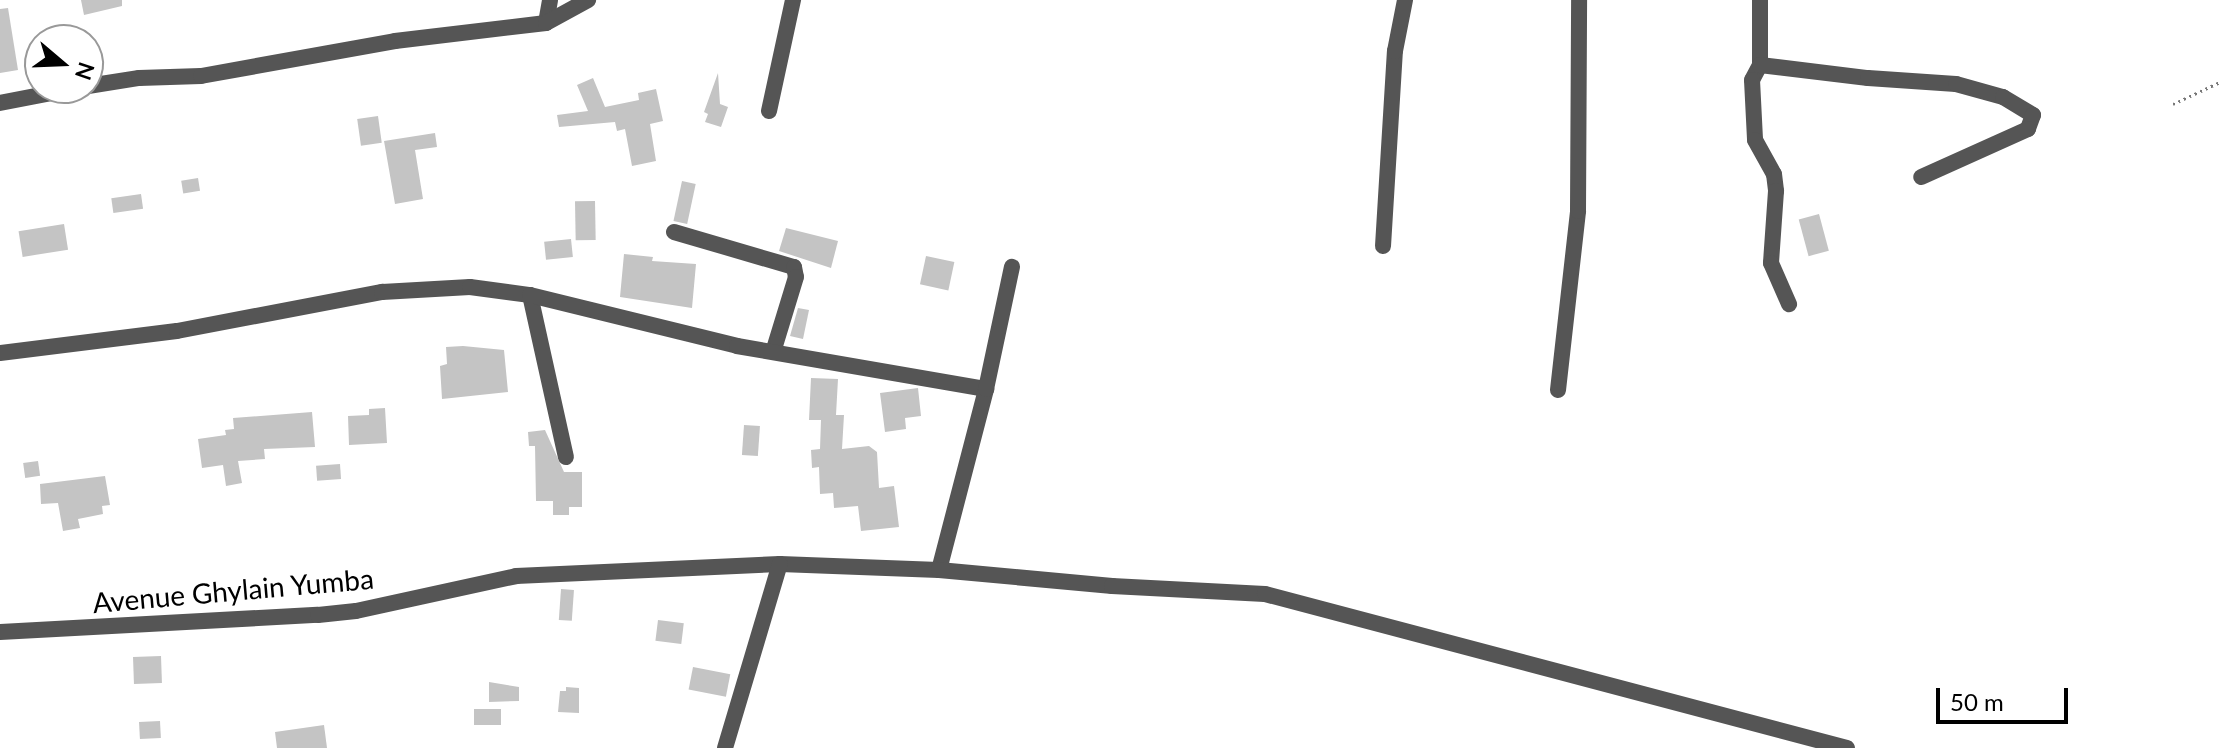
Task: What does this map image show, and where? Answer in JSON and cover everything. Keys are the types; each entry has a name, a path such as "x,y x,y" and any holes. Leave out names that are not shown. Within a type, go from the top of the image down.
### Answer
{"street":[{"path":"546,23 550,0"},
{"path":"104,85 201,76 395,41 546,23 588,0"},
{"path":"769,111 793,0"},
{"path":"1383,246 1395,51 1405,0"},
{"path":"1558,390 1578,211 1579,0"},
{"path":"1760,0 1760,65 1752,80 1755,140 1774,174 1776,191 1771,263 1789,304"},
{"path":"1760,65 1868,78 1956,84 2003,97 2033,115 2028,129 1921,177"},
{"path":"0,103 24,98"},
{"path":"674,232 794,267 796,277 773,352"},
{"path":"939,570 986,389 1012,267"},
{"path":"0,353 177,331 382,292 470,287 530,295 700,339 986,389"},
{"path":"530,295 566,457"},
{"path":"725,748 780,564"},
{"name":"Avenue Ghylain Yumba","path":"0,632 356,611 516,576 780,564 939,570 1112,586 1265,594 1847,748"}],"path":[{"path":"2173,104 2220,82"}],"building":[{"path":"81,0 122,0 122,6 84,15"},
{"path":"8,8 18,70 0,73 0,9"},
{"path":"718,73 720,104 728,107 721,127 705,122 708,114 704,112"},
{"path":"593,78 605,107 639,100 638,93 656,89 663,121 650,124 656,161 632,166 625,129 617,131 615,122 559,127 557,115 588,111 577,85"},
{"path":"378,116 382,143 361,146 357,119"},
{"path":"435,133 437,147 415,150 423,199 395,204 384,141"},
{"path":"198,178 200,191 183,193 181,181"},
{"path":"682,181 696,184 687,224 673,221"},
{"path":"141,194 143,209 113,213 111,198"},
{"path":"575,201 595,201 596,240 576,240"},
{"path":"1819,214 1829,251 1809,256 1799,219"},
{"path":"64,224 68,250 23,257 19,231"},
{"path":"786,228 838,241 831,268 779,251"},
{"path":"571,239 573,257 546,260 544,242"},
{"path":"624,254 653,257 652,261 696,264 692,308 620,297"},
{"path":"926,256 954,262 948,290 920,284"},
{"path":"798,308 809,310 803,339 790,336"},
{"path":"446,347 504,350 508,392 442,399 440,366 447,364"},
{"path":"811,378 838,379 836,415 844,415 842,449 869,446 877,452 879,488 894,486 899,527 861,531 858,506 834,508 833,493 820,494 819,467 812,468 811,450 820,449 821,420 809,420"},
{"path":"918,388 921,416 905,418 906,429 885,432 880,393"},
{"path":"385,408 387,443 349,445 348,416 369,415 369,409"},
{"path":"312,412 315,447 264,449 265,459 238,461 242,483 226,486 223,465 202,468 198,439 226,435 225,430 234,429 233,418"},
{"path":"744,425 760,426 758,456 742,455"},
{"path":"545,430 564,472 582,472 582,507 569,507 569,515 553,515 553,501 536,501 535,446 529,446 528,432"},
{"path":"38,461 40,476 25,478 23,463"},
{"path":"340,464 341,479 317,481 316,466"},
{"path":"105,476 110,505 102,506 103,514 78,519 80,528 63,531 58,503 41,504 40,484"},
{"path":"561,589 574,590 572,621 559,620"},
{"path":"658,620 684,623 681,644 655,641"},
{"path":"161,656 162,683 134,684 133,657"},
{"path":"693,667 730,674 726,697 689,690"},
{"path":"489,682 519,687 519,701 489,702"},
{"path":"566,687 579,688 579,713 558,712 560,691 566,691"},
{"path":"474,709 501,709 501,725 474,725"},
{"path":"160,721 161,738 140,739 139,722"},
{"path":"324,725 327,748 277,748 275,732"}]}
